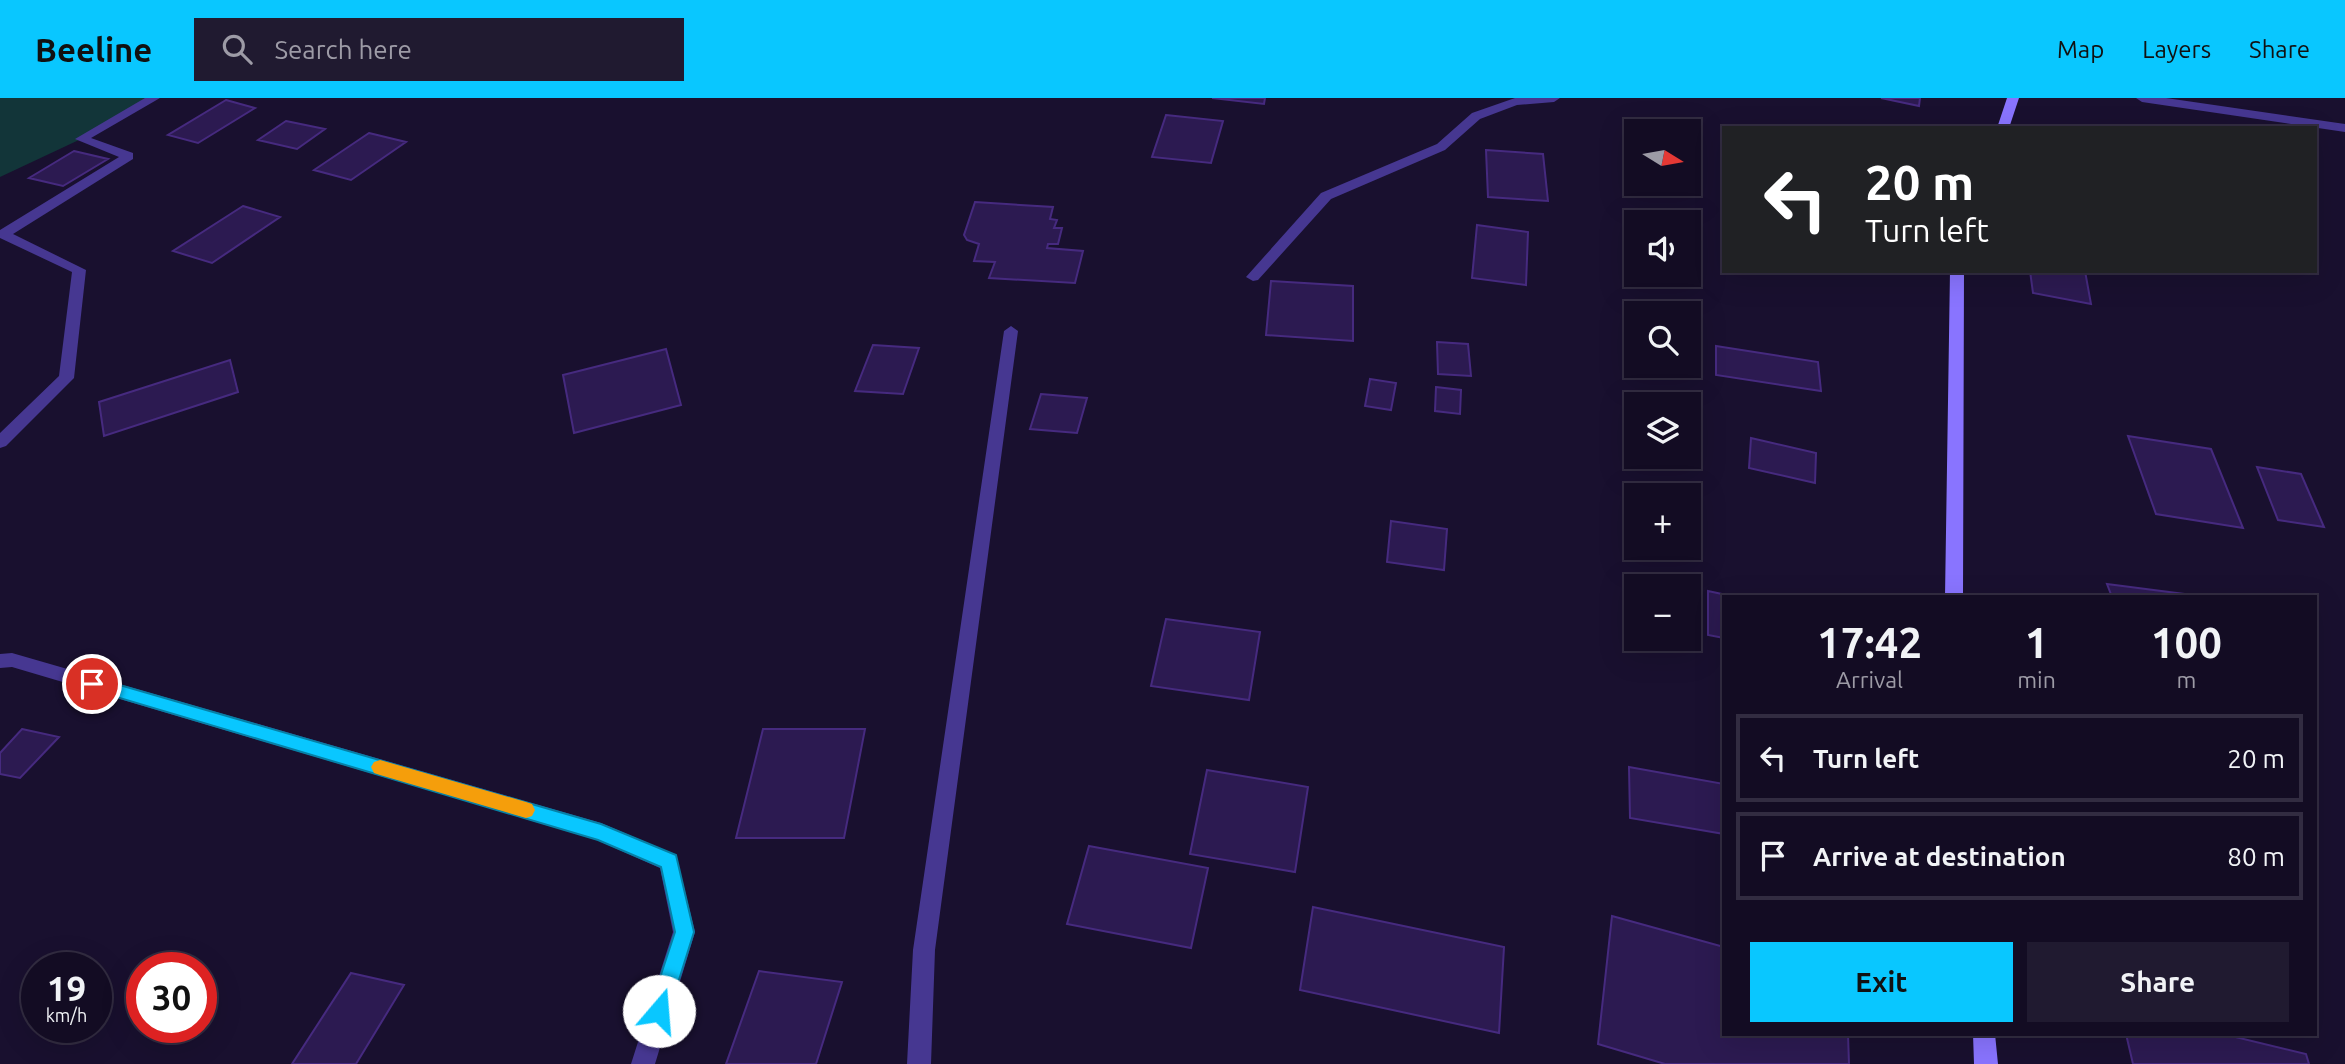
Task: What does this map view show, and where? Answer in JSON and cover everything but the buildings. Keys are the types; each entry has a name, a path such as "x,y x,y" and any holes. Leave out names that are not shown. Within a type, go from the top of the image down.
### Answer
{"main road":[{"path":"2004,126 2013,98"},
{"path":"1954,595 1957,273"},
{"path":"1984,1036 1986,1064"}],"street":[{"path":"0,442 66,378 79,270 3,234 129,156 81,139 154,98"},
{"path":"1253,277 1326,197 1441,147 1476,116 1515,102 1555,98"},
{"path":"2142,98 2345,128"},
{"path":"919,1064 924,950 1011,331"},
{"path":"4,658 601,832 669,862 684,932 643,1064"}],"green space":[{"path":"0,98 152,98 81,139 0,177"}],"slow traffic":[{"path":"380,767 526,810"}],"route":[{"path":"92,684 601,832 669,862 684,932 659,1011"}]}
